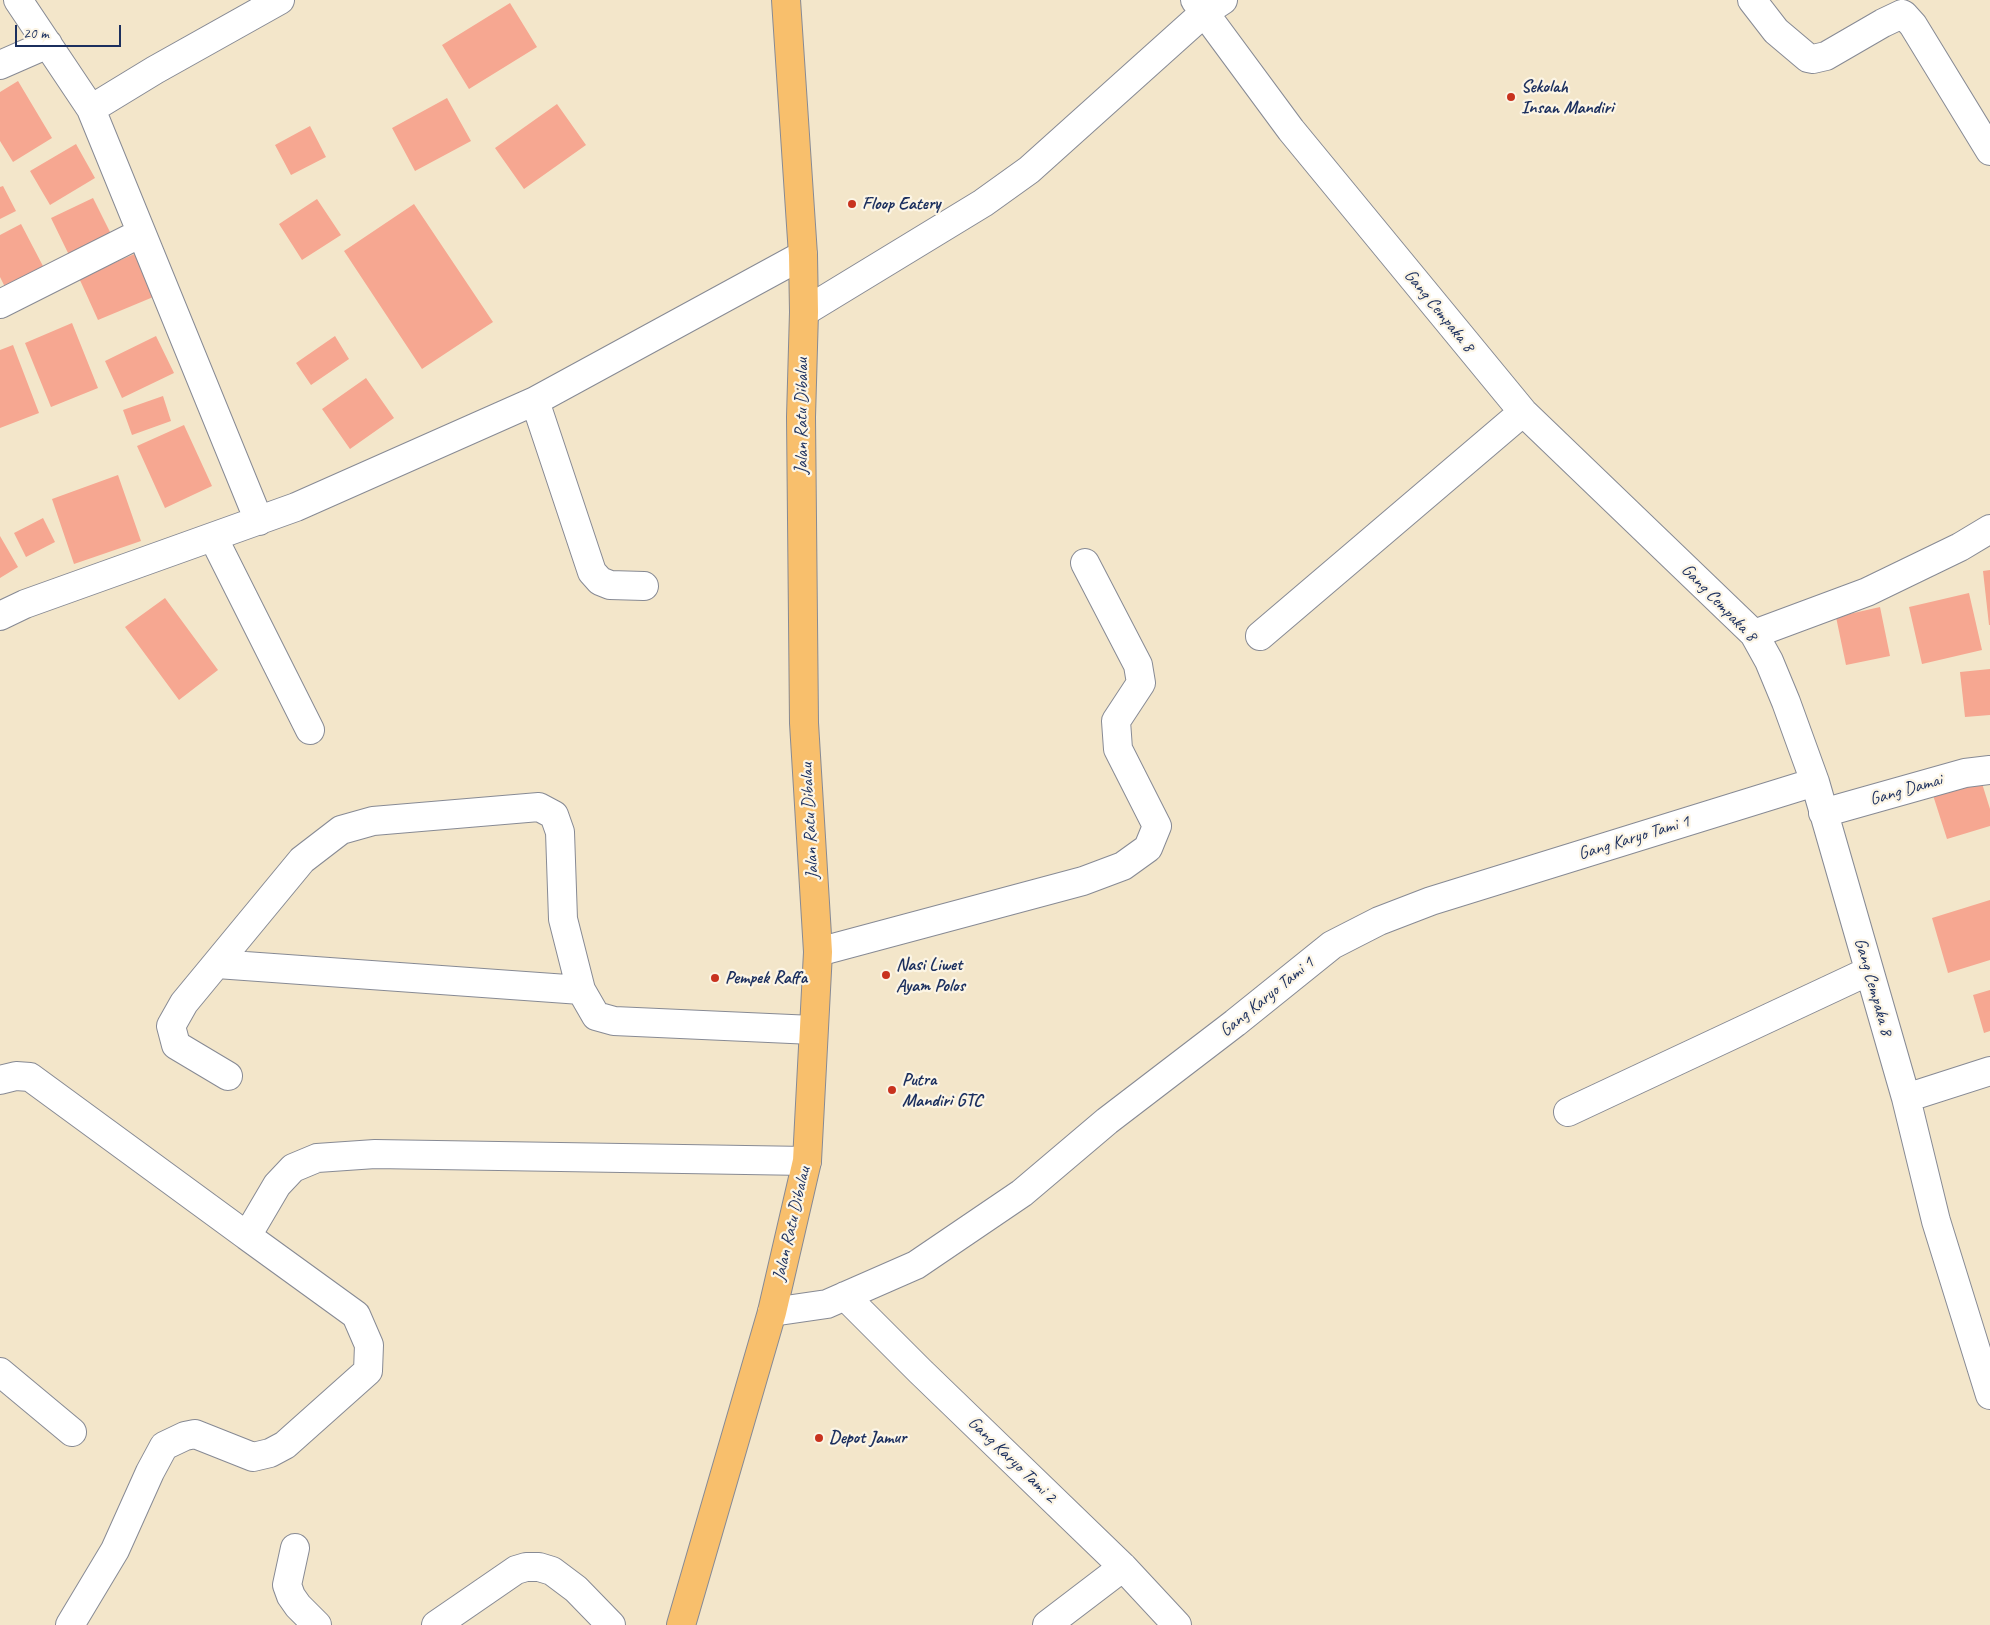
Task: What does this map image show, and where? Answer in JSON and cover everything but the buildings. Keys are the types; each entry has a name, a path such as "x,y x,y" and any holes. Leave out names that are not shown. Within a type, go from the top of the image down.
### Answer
{"main road":[{"name":"Jalan Ratu Dibalau","path":"681,1625 772,1312 807,1160 818,952 804,722 801,417 804,312 803,255 786,0"}],"street":[{"path":"18,0 91,109 259,521"},
{"path":"91,109 155,70 280,0"},
{"path":"1752,0 1776,31 1808,58 1813,59 1826,56 1897,16 1904,15 1913,24 1990,151"},
{"path":"804,312 983,202 1029,170 1208,4"},
{"name":"Gang Cempaka 8","path":"1208,4 1291,130 1523,412 1754,634 1769,661 1786,702 1815,782 1906,1098 1936,1221 1990,1395"},
{"path":"0,65 48,44"},
{"path":"0,304 142,233"},
{"path":"0,616 26,604 296,507 535,401 803,255"},
{"path":"535,401 592,572 600,580 610,585 644,586"},
{"path":"1260,636 1523,412"},
{"path":"1754,634 1867,592 1960,547 1990,528"},
{"path":"213,537 310,730"},
{"path":"818,952 1083,881 1123,866 1148,848 1157,826 1118,749 1116,721 1141,683 1138,665 1085,563"},
{"name":"Gang Damai","path":"1823,813 1964,773 1990,770"},
{"name":"Gang Karyo Tami 1","path":"772,1312 827,1304 916,1265 1022,1193 1107,1121 1235,1023 1332,945 1379,921 1431,901 1815,782"},
{"path":"228,1076 176,1045 170,1026 184,1003 302,860 341,830 373,821 539,807 554,815 560,832 563,919 580,990 596,1016 614,1021 813,1030"},
{"path":"217,964 580,990"},
{"path":"1568,1112 1869,971"},
{"path":"1906,1098 1990,1071"},
{"path":"0,1080 16,1076 30,1077 356,1315 369,1345 368,1371 285,1445 270,1453 253,1457 195,1434 185,1436 164,1446 150,1472 115,1550 70,1625"},
{"path":"247,1236 277,1186 294,1168 317,1158 375,1154 807,1160"},
{"name":"Gang Karyo Tami 2","path":"845,1296 1123,1567 1177,1625"},
{"path":"0,1372 72,1432"},
{"path":"295,1548 287,1585 291,1596 298,1606 317,1625"},
{"path":"436,1625 516,1570 526,1567 539,1567 552,1571 576,1589 611,1625"},
{"path":"1047,1625 1123,1567"}],"place":[{"name":"Sekolah Insan Mandiri","path":"1511,97"},
{"name":"Floop Eatery","path":"852,204"},
{"name":"Nasi Liwet Ayam Polos","path":"886,975"},
{"name":"Pempek Raffa","path":"715,978"},
{"name":"Putra Mandiri GTC","path":"892,1090"},
{"name":"Depot Jamur","path":"819,1438"}]}
